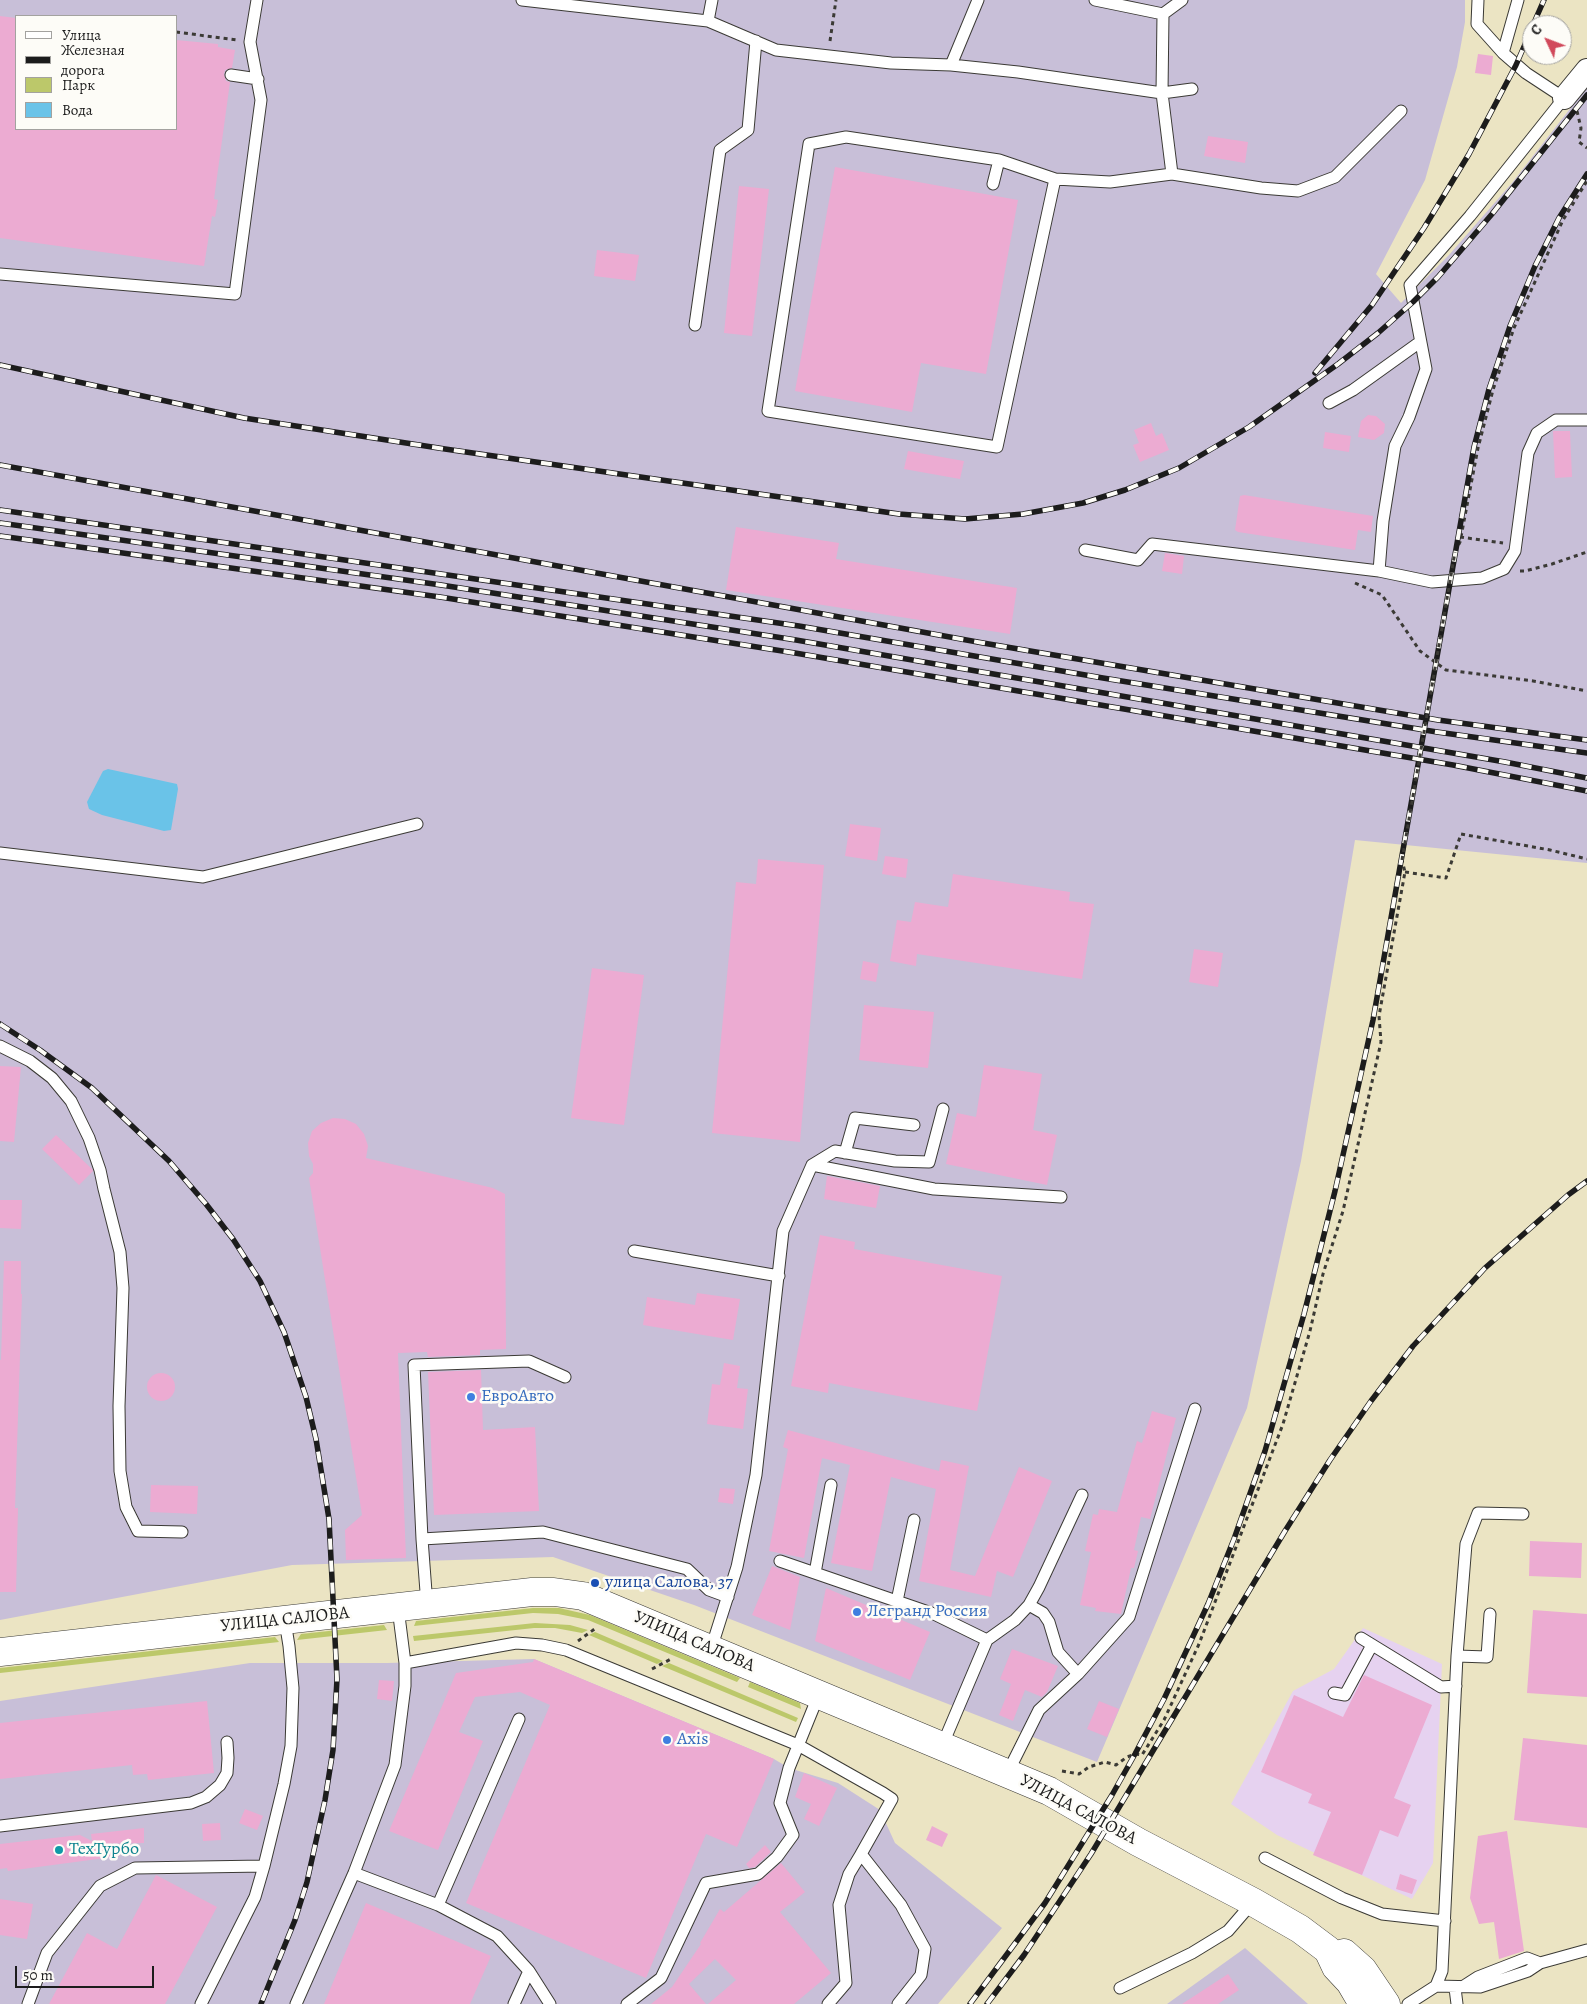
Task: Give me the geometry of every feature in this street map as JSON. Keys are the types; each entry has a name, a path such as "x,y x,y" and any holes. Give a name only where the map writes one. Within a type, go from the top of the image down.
{"street":[{"path":"1564,98 1587,70"},
{"name":"УЛИЦА САЛОВА","path":"0,1652 532,1592 568,1593 594,1600 1049,1791 1171,1860 1253,1902 1300,1929 1328,1950 1346,1953 1372,1981 1386,2004"},
{"name":"УЛИЦА САЛОВА","path":"1328,1950 1336,1967 1350,1982 1363,2004"}],"lane":[{"path":"0,274 236,294 261,100 250,42 257,0"},
{"path":"522,0 708,20 776,50 891,63 951,65 1018,72 1162,94 1192,89"},
{"path":"708,20 712,0"},
{"path":"951,65 978,0"},
{"path":"1095,0 1163,14 1182,0"},
{"path":"1379,571 1383,521 1395,446 1409,417 1426,369 1410,285 1470,216 1564,98 1526,73 1503,53 1478,24 1478,0"},
{"path":"1503,53 1518,0"},
{"path":"1163,14 1162,94 1172,174"},
{"path":"695,325 720,150 748,130 756,42"},
{"path":"231,75 258,79"},
{"path":"1055,179 997,446 768,411 809,144 846,137 999,160 1055,179 1110,182 1172,174 1261,188 1298,191 1335,177 1401,111"},
{"path":"993,184 999,160"},
{"path":"1329,403 1354,390 1420,342"},
{"path":"1085,550 1138,560 1152,544 1379,571 1432,582 1482,578 1504,569 1516,551 1528,453 1536,432 1556,420 1587,420"},
{"path":"0,852 202,877 417,824"},
{"path":"0,1046 30,1061 52,1078 71,1101 89,1138 100,1170 120,1252 123,1288 119,1406 120,1471 126,1507 138,1531 182,1532"},
{"path":"712,1649 737,1566 756,1475 783,1231 812,1165 835,1151 895,1161 930,1162 943,1109"},
{"path":"845,1153 854,1118 914,1125"},
{"path":"812,1165 934,1189 1061,1197"},
{"path":"634,1251 779,1276"},
{"path":"427,1605 414,1365 529,1361 565,1377"},
{"path":"1007,1774 1039,1710 1078,1674 1129,1617 1195,1409"},
{"path":"815,1573 831,1485"},
{"path":"942,1746 987,1640 1015,1620 1029,1604 1039,1587 1082,1495"},
{"path":"1436,1986 1442,1971 1457,1656 1466,1544 1478,1513 1523,1514"},
{"path":"897,1601 914,1520"},
{"path":"422,1539 542,1532 687,1569 709,1590 728,1598"},
{"path":"780,1561 934,1614 987,1640"},
{"path":"1029,1604 1042,1613 1049,1622 1058,1652 1078,1674"},
{"path":"296,2004 354,1873 395,1765 405,1686 405,1663 398,1608"},
{"path":"1457,1656 1488,1657 1490,1614"},
{"path":"201,2004 254,1897 264,1866 291,1746 293,1688 290,1646 285,1621"},
{"path":"1361,1638 1441,1687 1456,1686"},
{"path":"405,1663 516,1643 542,1645 566,1650 798,1745 892,1799 848,1874 839,1905 846,1984 828,2004"},
{"path":"1334,1692 1345,1695 1372,1645"},
{"path":"627,2004 661,1978 706,1883 758,1874 777,1856 793,1835 780,1803 789,1768 819,1694"},
{"path":"438,1905 518,1719"},
{"path":"0,1826 192,1803 206,1797 220,1785 227,1773 227,1742"},
{"path":"861,1854 901,1905 925,1949 921,1975 898,2004"},
{"path":"1265,1858 1342,1898 1382,1914 1445,1921"},
{"path":"28,2004 47,1953 100,1886 135,1868 264,1866"},
{"path":"354,1873 438,1905 496,1936 528,1971 550,2004"},
{"path":"1120,1988 1192,1954 1228,1931 1253,1902"},
{"path":"1408,2004 1436,1986 1460,1987 1478,1977 1527,1958 1540,1963 1587,1950"},
{"path":"514,2004 528,1971"},
{"path":"1457,2004 1460,1987"}],"path":[{"path":"828,56 836,0"},
{"path":"178,32 250,42"},
{"path":"1564,98 1578,114 1581,128 1579,142 1587,148"},
{"path":"1054,1768 1079,1774 1089,1767 1105,1762 1116,1765 1127,1757 1135,1754 1142,1755 1164,1720 1199,1644 1283,1424 1310,1331 1323,1274 1343,1211 1381,1042 1379,1016 1404,872 1402,860 1455,552 1460,537 1483,428 1493,390 1514,328 1563,220 1587,182"},
{"path":"1460,537 1504,543"},
{"path":"1504,569 1525,571 1587,552"},
{"path":"1336,566 1358,586 1382,595 1420,651 1446,670 1533,681 1587,691"},
{"path":"1404,872 1446,878 1461,834 1550,850 1587,859"}],"shaded area":[{"path":"0,0 1465,0 1465,22 1457,67 1425,180 1376,274 1401,303 1449,255 1512,183 1587,87 1587,863 1355,840 1301,1161 1247,1408 1097,1762 694,1605 553,1557 292,1565 0,1620"},
{"path":"1363,1628 1442,1664 1433,1863 1412,1899 1277,1835 1231,1804 1293,1691 1334,1669"},
{"path":"534,1659 774,1759 789,1768 838,1783 880,1810 895,1843 1002,1928 938,2004 0,2004 0,1701 250,1663 387,1663"},
{"path":"1245,1948 1308,2004 1167,2004"}],"green space":[{"path":"533,1608 559,1608 590,1615 740,1678 737,1682 588,1620 558,1614 533,1613 414,1626 416,1621"},
{"path":"535,1623 570,1625 588,1630 582,1633 555,1628 534,1628 414,1641 413,1636"},
{"path":"384,1625 387,1630 297,1640 301,1634"},
{"path":"595,1632 663,1661 657,1664 589,1635"},
{"path":"275,1637 279,1642 0,1673 0,1668"},
{"path":"669,1663 798,1718 796,1722 662,1666"},
{"path":"750,1682 800,1703 801,1709 748,1687"}],"water":[{"path":"108,769 177,784 178,789 171,830 164,831 102,815 89,809 87,802 103,771"}],"building":[{"path":"0,16 15,18 15,130 178,130 178,40 218,44 218,47 235,50 232,68 225,70 224,74 226,81 230,82 214,199 218,200 215,217 212,216 204,266 0,238"},
{"path":"1478,54 1493,56 1491,75 1475,73"},
{"path":"1208,136 1248,142 1245,163 1204,156"},
{"path":"835,167 1018,200 986,374 921,363 912,412 795,391"},
{"path":"739,186 769,189 752,336 724,333"},
{"path":"597,250 639,255 635,281 594,276"},
{"path":"1368,415 1376,416 1385,424 1384,433 1374,440 1358,437 1361,421"},
{"path":"1151,423 1156,436 1162,433 1169,450 1140,462 1133,445 1139,443 1134,430"},
{"path":"1553,431 1570,431 1572,477 1555,478"},
{"path":"1325,432 1351,436 1349,452 1323,448"},
{"path":"908,451 964,461 960,479 904,469"},
{"path":"1244,495 1373,516 1371,532 1358,530 1355,550 1238,532 1235,530 1240,496"},
{"path":"736,527 839,543 836,559 1017,588 1010,634 726,590"},
{"path":"1165,553 1184,556 1182,574 1162,571"},
{"path":"850,824 881,828 877,861 845,856"},
{"path":"885,856 908,859 906,878 882,874"},
{"path":"758,859 824,865 800,1142 712,1133 736,882 756,884"},
{"path":"953,874 1070,892 1069,901 1094,904 1082,979 917,954 916,966 890,961 897,920 911,922 915,902 948,907"},
{"path":"1194,949 1223,953 1218,987 1189,982"},
{"path":"863,961 879,964 876,982 860,979"},
{"path":"592,968 644,975 624,1125 571,1118"},
{"path":"864,1005 934,1012 928,1068 859,1060"},
{"path":"984,1065 1042,1074 1033,1130 1057,1135 1047,1185 946,1164 957,1113 976,1117"},
{"path":"0,1066 21,1067 14,1142 0,1141"},
{"path":"333,1118 345,1119 356,1124 364,1134 368,1146 366,1158 493,1188 505,1194 506,1349 480,1350 480,1355 428,1357 427,1352 398,1353 406,1558 346,1560 345,1530 362,1515 309,1178 313,1173 308,1143 312,1131 321,1123"},
{"path":"56,1135 93,1171 79,1185 42,1149"},
{"path":"827,1176 880,1186 876,1208 824,1199"},
{"path":"0,1200 22,1200 21,1229 0,1228"},
{"path":"820,1235 855,1242 854,1249 1002,1276 977,1411 829,1383 828,1393 791,1386"},
{"path":"4,1261 21,1261 22,1294 15,1508 18,1508 16,1592 0,1592 0,1360"},
{"path":"697,1293 740,1299 733,1340 643,1325 647,1297 695,1305"},
{"path":"724,1363 740,1366 737,1388 748,1389 743,1429 707,1424 712,1384 720,1385"},
{"path":"481,1370 483,1430 535,1427 539,1511 434,1515 428,1372"},
{"path":"161,1373 171,1377 175,1387 171,1397 161,1401 151,1397 147,1387 151,1377"},
{"path":"1152,1411 1176,1418 1150,1519 1141,1517 1134,1550 1138,1551 1134,1568 1131,1568 1121,1614 1095,1611 1096,1608 1080,1605 1091,1552 1085,1551 1093,1514 1098,1515 1099,1509 1117,1512 1137,1441 1142,1443"},
{"path":"788,1430 939,1471 941,1460 969,1466 950,1570 975,1576 1019,1467 1052,1481 1013,1577 997,1571 991,1597 919,1581 936,1489 891,1477 872,1571 831,1563 850,1465 822,1458 804,1558 769,1551 788,1449 783,1447"},
{"path":"151,1485 198,1486 197,1514 150,1512"},
{"path":"720,1488 735,1489 733,1504 718,1502"},
{"path":"1530,1541 1582,1543 1581,1578 1529,1576"},
{"path":"772,1566 800,1577 790,1630 752,1615"},
{"path":"826,1588 930,1632 910,1680 815,1641"},
{"path":"1533,1610 1587,1614 1587,1697 1527,1693"},
{"path":"1012,1649 1058,1666 1047,1692 1042,1697 1025,1690 1013,1721 999,1715 1011,1684 1000,1679"},
{"path":"534,1659 774,1759 737,1847 706,1834 646,1978 466,1903 550,1705 520,1692 475,1697 459,1732 483,1741 438,1850 389,1831 456,1673 533,1662"},
{"path":"1364,1675 1432,1705 1394,1798 1411,1805 1398,1837 1380,1830 1362,1875 1313,1855 1331,1812 1308,1803 1312,1794 1261,1772 1294,1695 1343,1717"},
{"path":"379,1680 394,1681 392,1701 377,1699"},
{"path":"207,1701 214,1773 148,1780 147,1774 133,1775 132,1765 0,1779 0,1723"},
{"path":"1099,1701 1119,1709 1107,1737 1087,1729"},
{"path":"1523,1738 1587,1745 1587,1828 1514,1820"},
{"path":"804,1773 837,1788 819,1826 804,1819 811,1804 795,1797"},
{"path":"245,1809 263,1816 257,1830 239,1823"},
{"path":"220,1823 221,1840 203,1841 202,1824"},
{"path":"932,1826 948,1834 942,1847 926,1840"},
{"name":"ТехТурбо","path":"144,1828 144,1843 98,1844 120,1856 8,1871 7,1868 0,1869 0,1844 80,1835 92,1841 91,1834"},
{"path":"1507,1831 1524,1951 1499,1959 1494,1922 1479,1924 1470,1898 1478,1836"},
{"path":"765,1845 771,1852 755,1867 749,1868 746,1864"},
{"path":"781,1863 805,1892 780,1912 831,1973 794,2004 708,2004 736,1980 715,1959 689,1984 706,2004 651,2004 672,1987 701,1944 720,1909 724,1912"},
{"path":"1400,1874 1417,1880 1412,1894 1396,1889"},
{"path":"156,1875 217,1907 165,2004 49,2004 87,1933 117,1949"},
{"path":"0,1899 33,1904 27,1939 0,1935"},
{"path":"366,1903 491,1956 470,2004 324,2004"},
{"path":"1228,1974 1239,1990 1218,2004 1182,2004"}],"railway":[{"path":"1537,15 1544,0"},
{"path":"1315,373 1372,305 1424,228 1469,154 1522,51"},
{"path":"0,365 244,418 445,449 899,514 965,519 1023,514 1083,503 1125,490 1179,468 1249,427 1338,364 1378,333 1438,277 1492,214 1587,95"},
{"path":"970,2004 1045,1903 1112,1795 1135,1754 1164,1699 1208,1604 1234,1539 1265,1451 1304,1314 1335,1191 1373,1020 1474,447 1489,389 1510,326 1535,266 1559,218 1587,174"},
{"path":"0,465 983,643 1438,720 1587,740"},
{"path":"0,510 799,626 1437,732 1587,753"},
{"path":"0,523 441,585 796,640 1505,762 1587,778"},
{"path":"0,536 440,597 795,653 1453,765 1587,791"},
{"path":"0,1024 92,1088 169,1161 206,1204 233,1239 260,1281 284,1332 306,1397 316,1439 329,1519 337,1679 333,1750 325,1800 307,1882 295,1920 261,2004"},
{"path":"987,2004 1024,1955 1091,1854 1285,1531 1330,1460 1371,1401 1413,1346 1485,1268 1568,1195 1587,1181"}],"place":[{"name":"ЕвроАвто","path":"471,1397"},
{"name":"улица Салова, 37","path":"595,1583"},
{"name":"Легранд Россия","path":"857,1612"},
{"name":"Axis","path":"667,1740"},
{"name":"ТехТурбо","path":"59,1850"}]}
